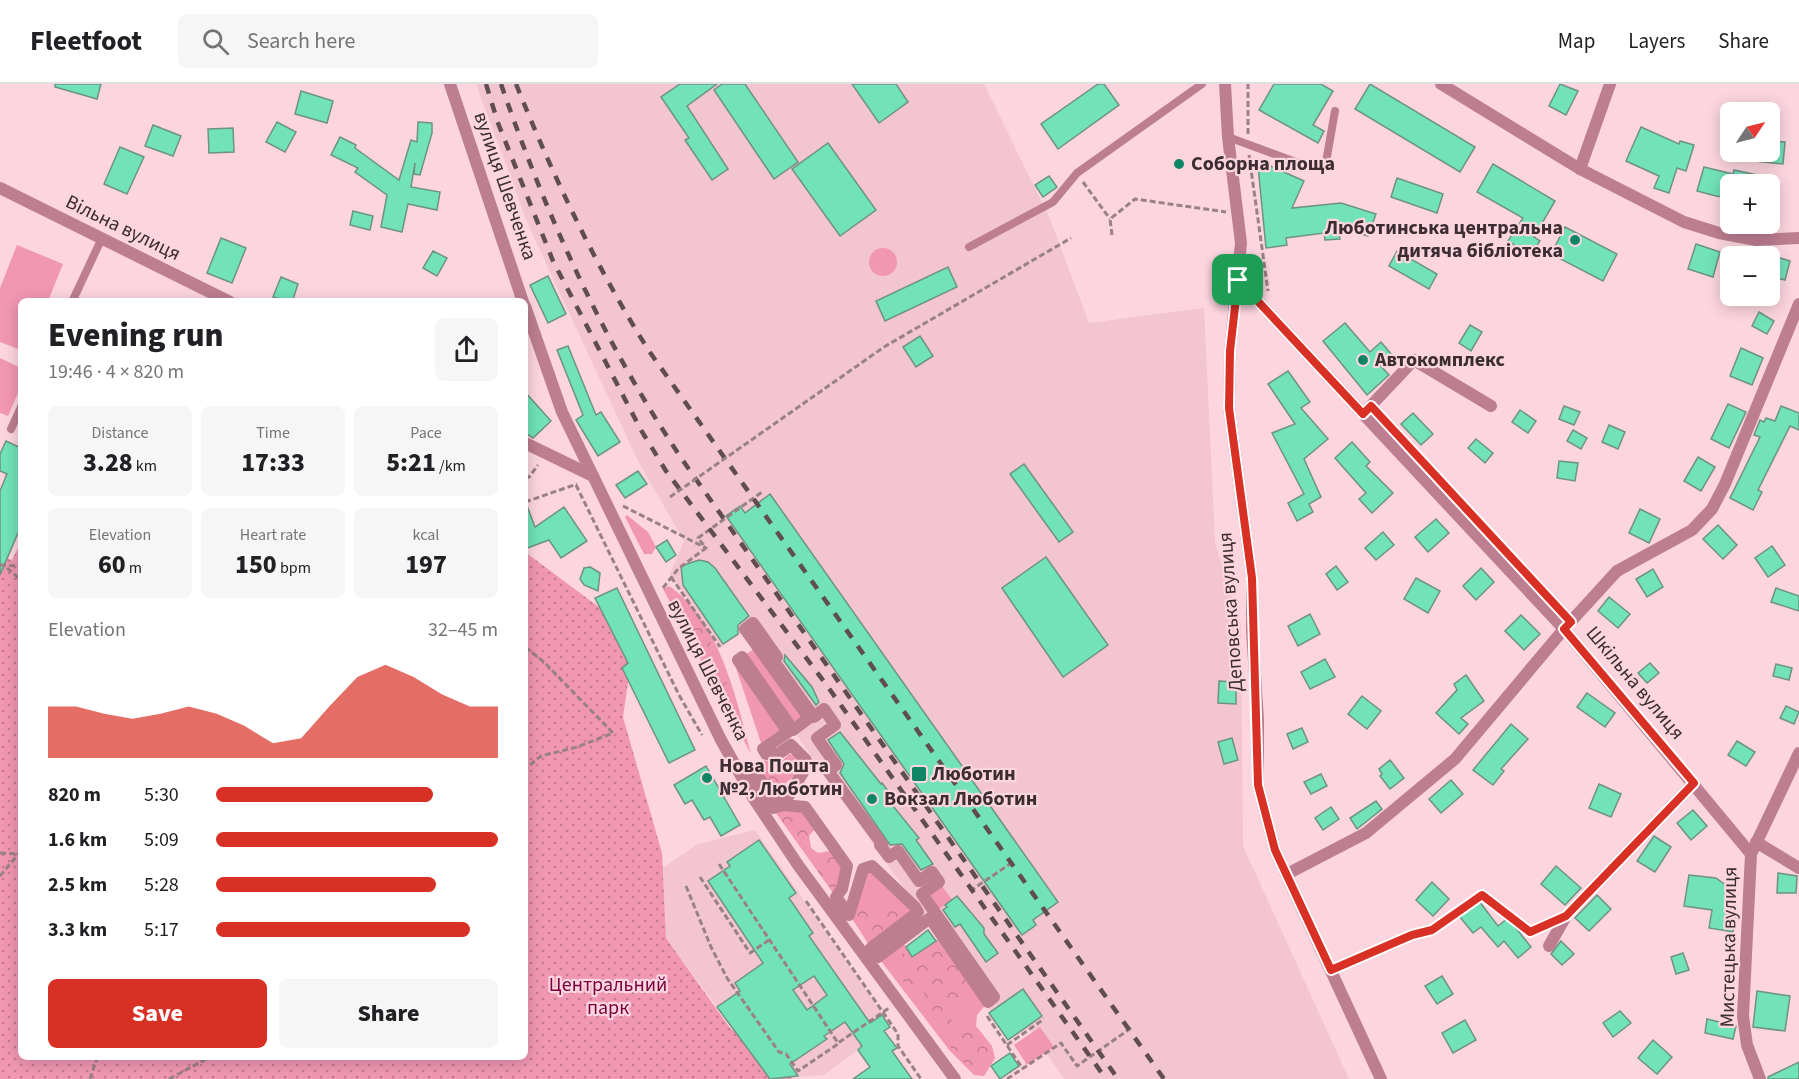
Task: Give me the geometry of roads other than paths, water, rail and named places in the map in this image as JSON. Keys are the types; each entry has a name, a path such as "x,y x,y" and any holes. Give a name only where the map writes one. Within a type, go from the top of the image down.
{"street":[{"name":"вулиця Шевченка","path":"450,84 523,298"},
{"name":"Деповська вулиця","path":"1225,84 1228,137 1241,243 1230,351 1229,408 1252,578 1258,785 1275,850 1381,1079"},
{"path":"1442,84 1580,169 1684,222 1719,233 1756,240 1799,238"},
{"path":"1580,169 1610,84"},
{"name":"Вільна вулиця","path":"0,188 222,298"},
{"name":"Шкільна вулиця","path":"1238,280 1564,629 1694,783 1754,848 1799,868"},
{"path":"1287,874 1366,833 1440,773 1486,724 1564,629 1617,571 1692,530 1712,508 1725,484 1799,304"},
{"name":"вулиця Шевченка","path":"528,315 562,412 721,740 754,799 955,1079"},
{"path":"1363,414 1414,360 1491,406"},
{"path":"528,444 593,476"},
{"path":"753,623 777,657 773,660 814,717 824,709 835,725 817,738 836,765 828,771 877,836 882,844 880,845 889,857 898,851 919,881 932,872 939,882 922,894 994,997 991,1000 988,1002 930,918 878,957 872,948 918,912 915,907 872,866 868,866 863,869 849,915 836,897 842,889 847,866 805,807 783,805 773,808 748,771 752,769 771,793 786,800 805,769 806,760 791,745 774,755 766,754 763,749 788,732 738,660 742,657 794,729 809,718 745,629 753,623"},
{"name":"Мистецька вулиця","path":"1760,1079 1747,1045 1743,1016 1754,848 1798,757"},
{"path":"1549,946 1566,916 1694,783"}],"lane":[{"path":"969,247 1053,202 1077,173 1202,84"},
{"path":"1228,137 1312,168 1319,167 1326,162 1335,111"},
{"path":"74,298 101,240"},
{"path":"10,429 18,413"}],"railway":[{"path":"486,84 498,123 553,261 641,430 666,471 828,687 1106,1079"},
{"path":"501,84 538,184 581,281 604,328 657,421 1118,1079"},
{"path":"516,84 576,220 611,287 649,351 1164,1079"}],"place":[{"name":"Соборна площа","path":"1179,164"},
{"name":"Люботинська центральна дитяча бібліотека","path":"1575,240"},
{"name":"Автокомплекс","path":"1363,360"},
{"name":"Люботин","path":"919,774"},
{"name":"Нова Пошта №2, Люботин","path":"707,778"},
{"name":"Вокзал Люботин","path":"872,799"}],"park label":[{"name":"Центральний парк","path":"608,996"}]}
